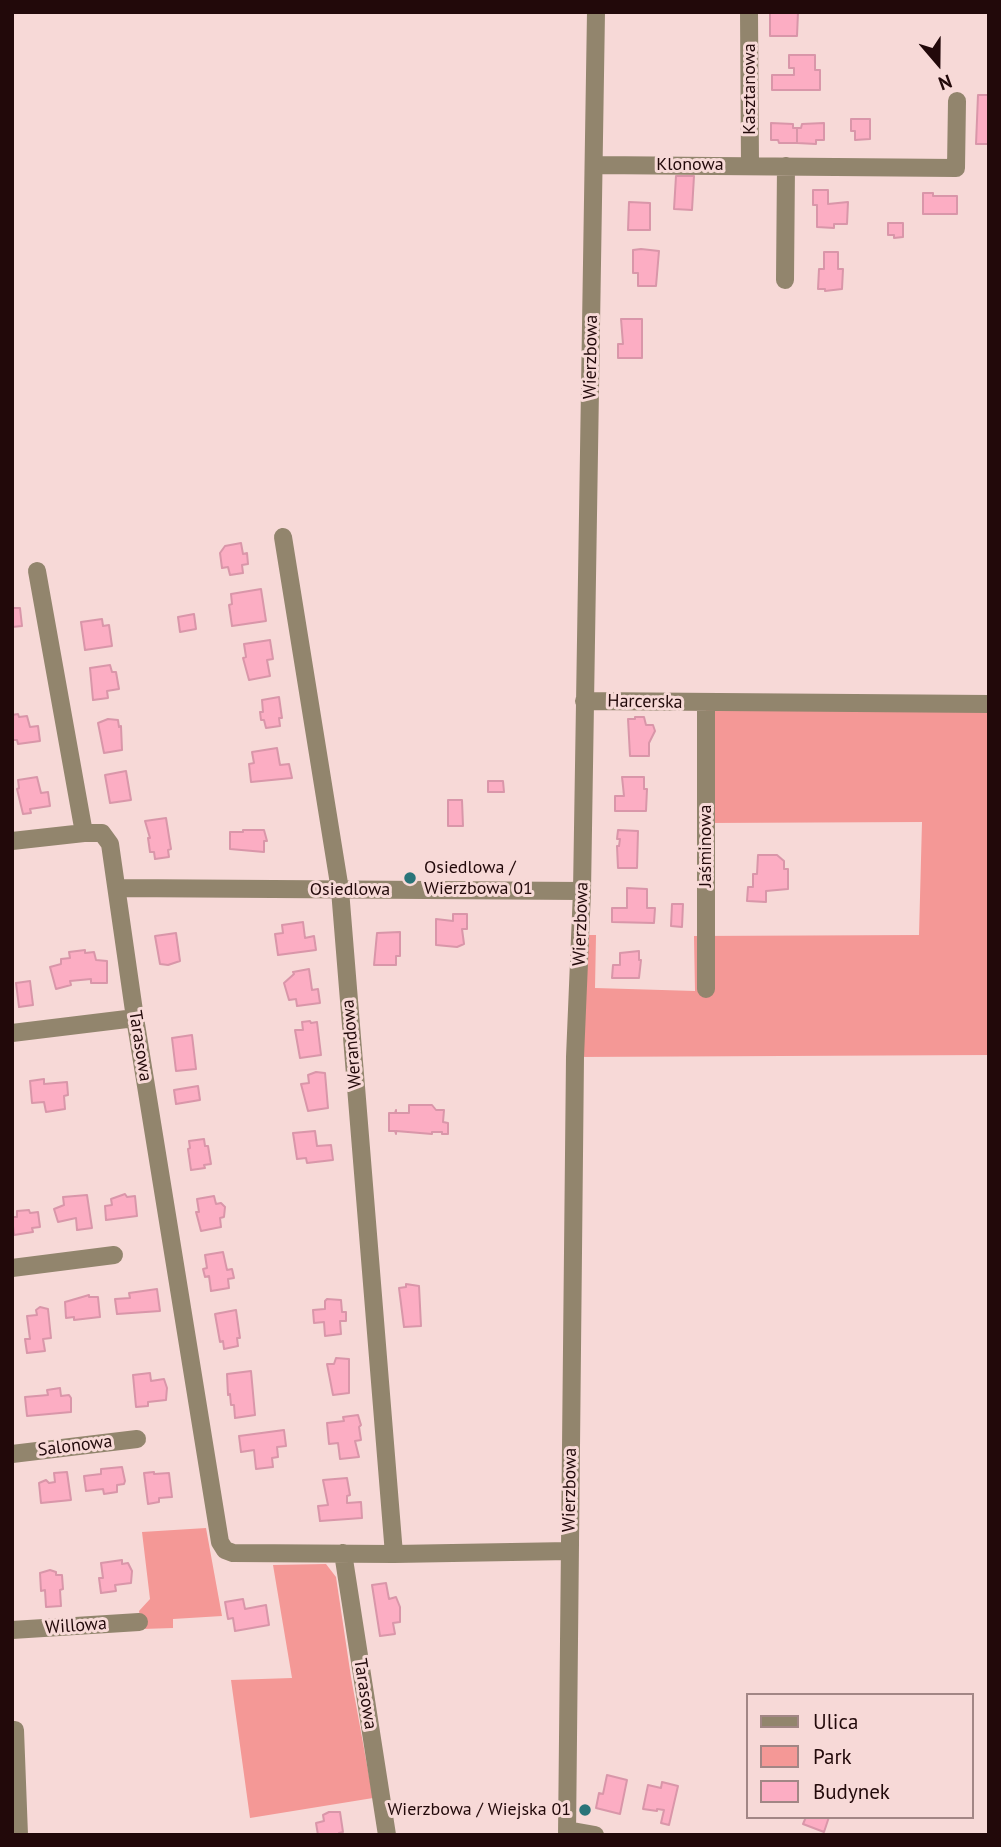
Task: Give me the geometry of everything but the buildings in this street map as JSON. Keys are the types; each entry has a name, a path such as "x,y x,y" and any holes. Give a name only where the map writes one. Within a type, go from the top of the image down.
{"street":[{"name":"Wierzbowa","path":"567,1832 575,1057 582,891 596,12"},
{"name":"Kasztanowa","path":"749,12 750,165"},
{"name":"Klonowa","path":"594,165 957,168 957,101"},
{"path":"785,280 786,166"},
{"name":"Werandowa","path":"283,537 340,890 394,1554"},
{"path":"12,841 83,833 37,571"},
{"name":"Harcerska","path":"584,701 989,704"},
{"name":"Jaśminowa","path":"706,703 706,989"},
{"name":"Tarasowa","path":"83,833 102,833 110,844 135,1018 220,1542 225,1550 233,1553 343,1553 387,1835"},
{"name":"Osiedlowa","path":"118,888 582,891"},
{"path":"12,1033 135,1018"},
{"path":"12,1268 114,1255"},
{"name":"Salonowa","path":"12,1454 137,1439"},
{"path":"343,1553 570,1551"},
{"name":"Willowa","path":"13,1625 139,1622"},
{"path":"14,1730 19,1835"},
{"path":"567,1832 596,1835"}],"green space":[{"path":"989,695 989,1055 575,1057 580,935 596,935 595,988 695,991 694,936 919,935 922,822 706,823 706,703"},
{"path":"206,1528 222,1616 173,1619 173,1628 142,1629 139,1611 150,1599 142,1532"},
{"path":"326,1564 336,1577 373,1798 250,1818 231,1680 292,1678 273,1565"}],"place":[{"name":"Osiedlowa / Wierzbowa 01","path":"410,878"},
{"name":"Wierzbowa / Wiejska 01","path":"585,1810"}]}
